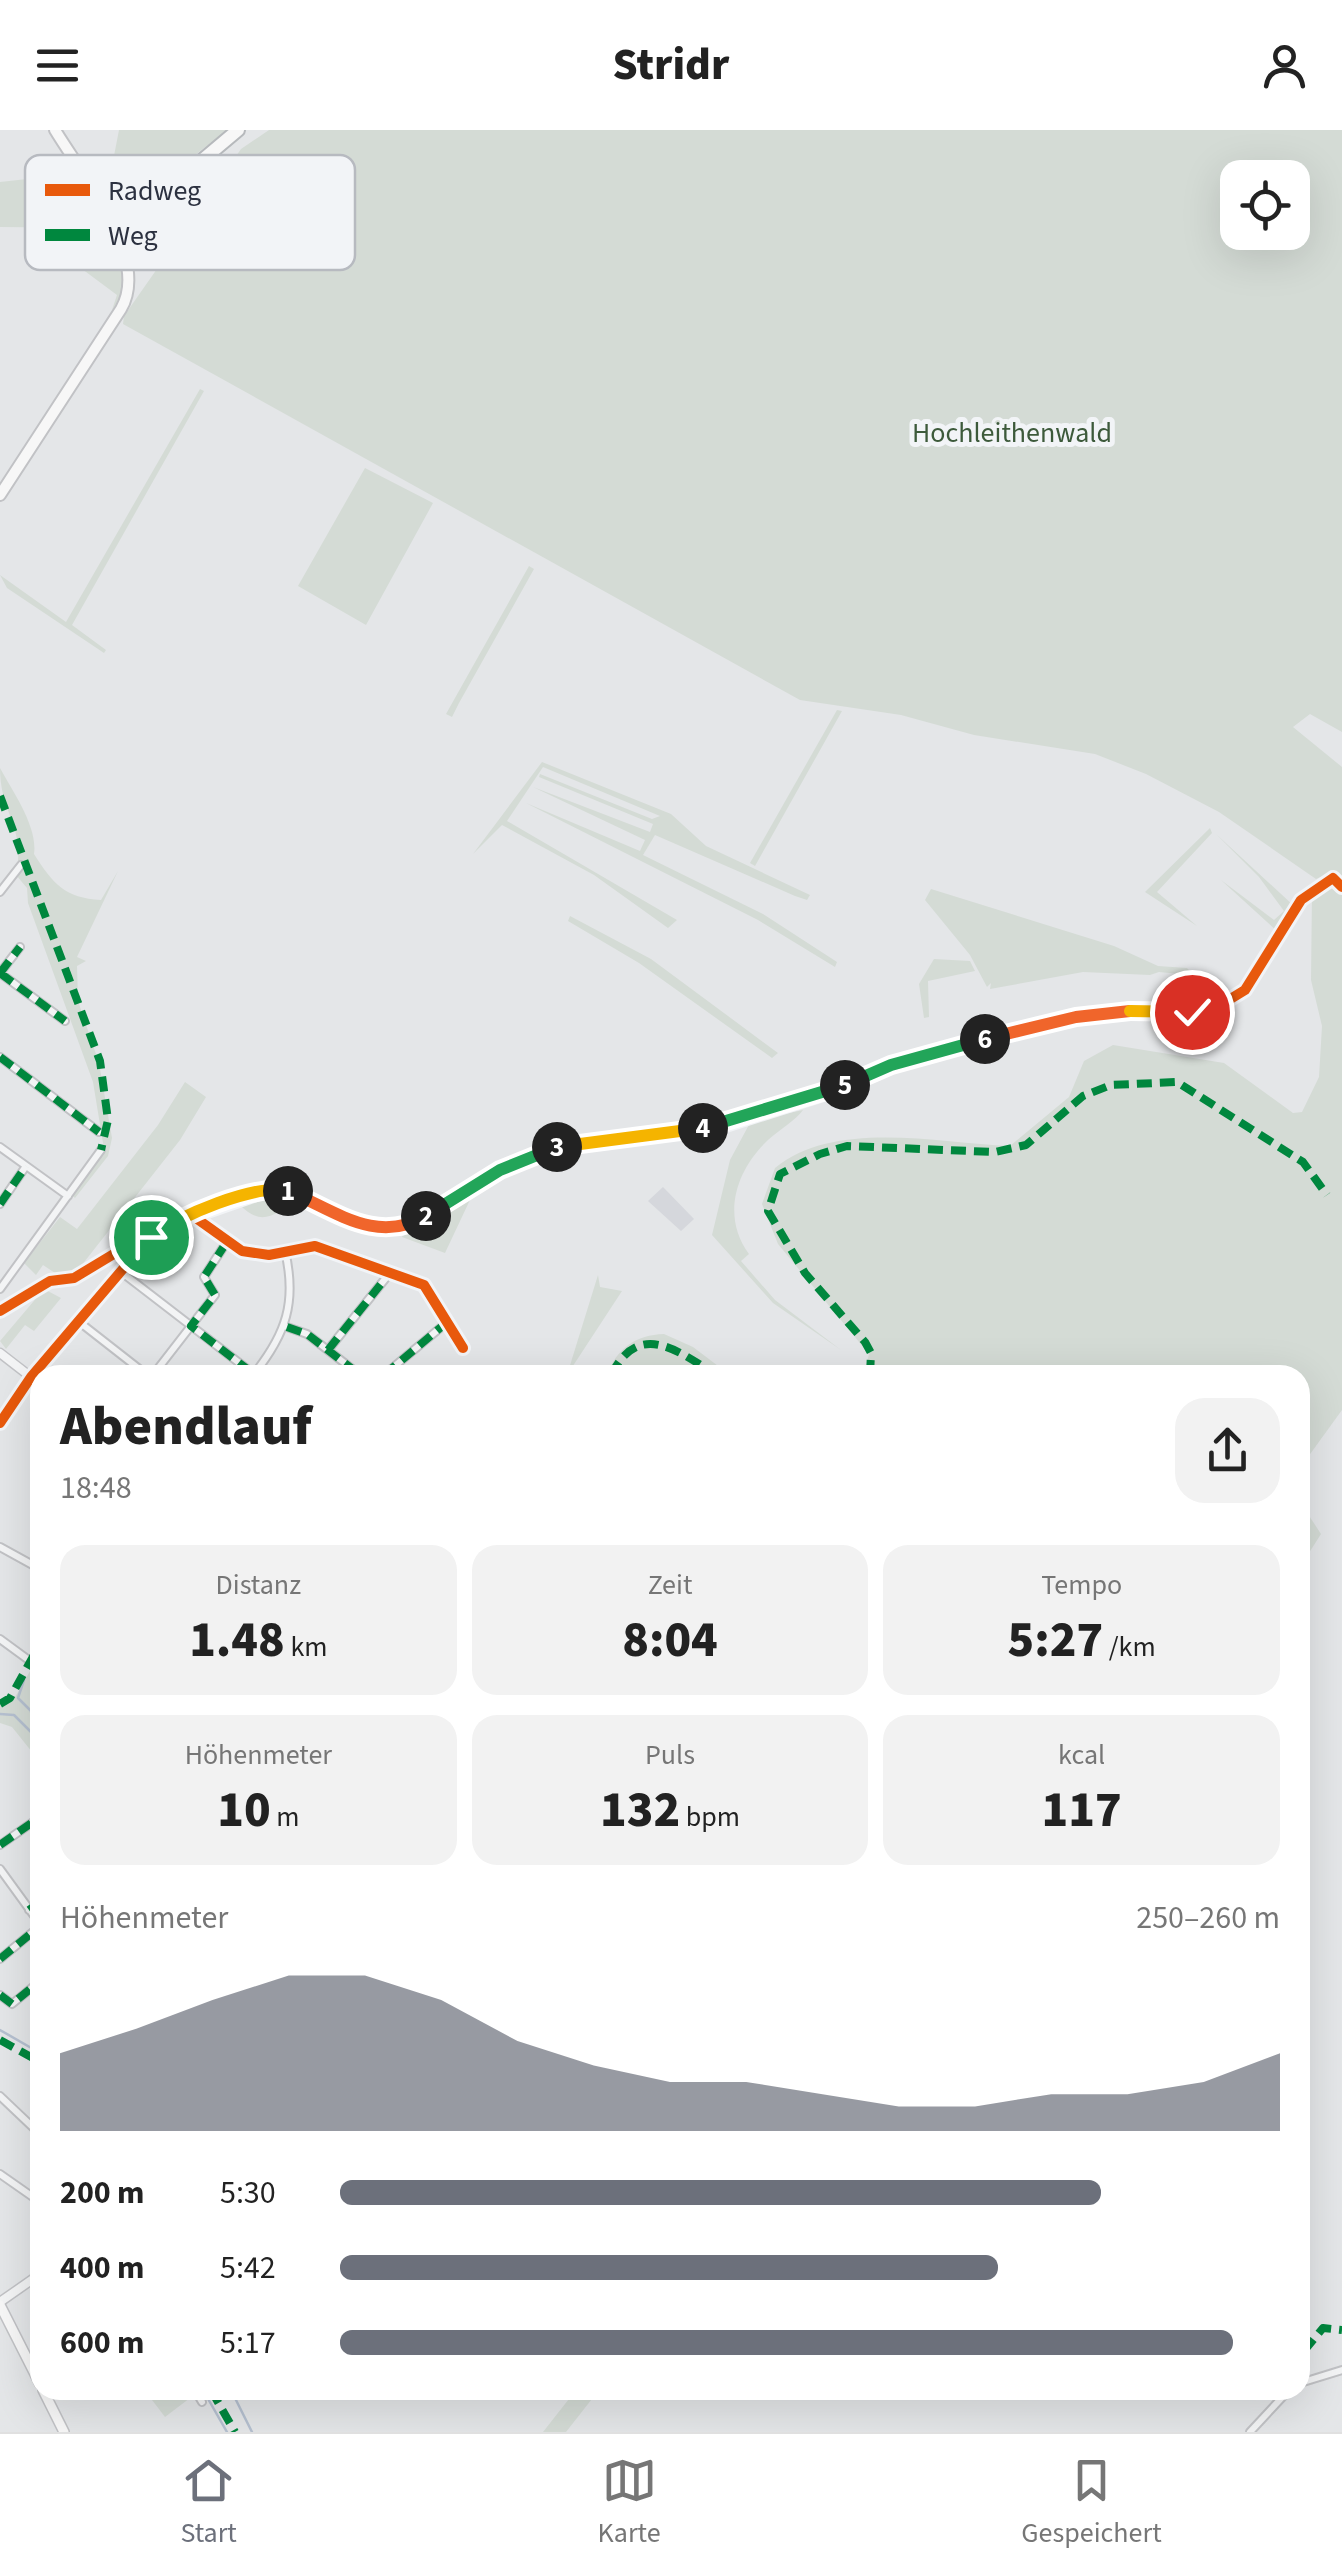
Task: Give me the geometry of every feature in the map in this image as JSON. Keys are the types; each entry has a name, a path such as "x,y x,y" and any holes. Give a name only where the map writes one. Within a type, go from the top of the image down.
{"highway":[{"path":"207,155 238,130"}],"main road":[{"path":"55,130 71,155"},
{"path":"0,495 128,296 130,270"},
{"path":"0,2306 30,2364"},
{"path":"48,2400 64,2432"}],"street":[{"path":"0,892 21,865"},
{"path":"0,876 8,880"},
{"path":"40,1365 156,1233 193,1216 272,1188 375,1228 401,1228 500,1170 560,1146 722,1126 826,1093 902,1061 1056,1021 1118,1012 1214,1009 1245,990 1296,908 1310,891 1332,878"},
{"path":"20,947 0,973 66,1021"},
{"path":"0,1058 100,1132"},
{"path":"0,1147 68,1196"},
{"path":"0,1289 101,1150"},
{"path":"0,1204 26,1166"},
{"path":"193,1216 226,1243 252,1254 316,1246 426,1286 463,1348"},
{"path":"158,1365 216,1295 204,1277 226,1243"},
{"path":"261,1365 287,1327 291,1294 285,1252"},
{"path":"120,1271 241,1365"},
{"path":"328,1350 388,1274"},
{"path":"0,1311 50,1280 76,1276"},
{"path":"78,1321 137,1365"},
{"path":"396,1365 446,1323"},
{"path":"287,1327 347,1365"},
{"path":"0,1353 30,1375"},
{"path":"1,1421 30,1378"},
{"path":"0,1547 30,1564"},
{"path":"0,1639 30,1661"},
{"path":"0,1845 30,1824"},
{"path":"0,1868 29,1910"},
{"path":"0,1959 30,1934"},
{"path":"0,1995 12,2004 30,1989"},
{"path":"0,2096 30,2124"},
{"path":"0,2174 30,2195"},
{"path":"0,2306 30,2282"},
{"path":"1310,2380 1342,2370"},
{"path":"1250,2432 1280,2400"}],"shaded area":[{"path":"663,1187 694,1219 681,1231 648,1201"}],"green space":[{"path":"119,130 227,130 195,155 114,155"},
{"name":"Hochleithenwald","path":"269,130 1342,130 1342,732 1310,714 1293,727 1342,767 1342,1410 1310,1454 1310,1365 866,1365 869,1354 778,1244 762,1204 775,1168 799,1153 827,1143 888,1138 1010,1146 1069,1097 1084,1061 1113,1045 1224,1063 1293,1113 1302,1112 1319,1077 1322,1026 1311,980 1312,893 1334,882 1330,873 1316,879 1219,812 1146,774 1095,754 974,735 901,715 800,700 123,324 124,316 156,270 355,270 355,155 237,155"},
{"path":"25,179 25,227 0,227 0,182"},
{"path":"83,270 124,270 122,291 112,310 117,295"},
{"path":"200,389 204,391 72,625 106,650 104,653 7,588 0,575 66,622"},
{"path":"365,468 433,503 366,625 298,586"},
{"path":"529,566 534,569 452,717 446,714"},
{"path":"837,710 842,711 755,866 750,863"},
{"path":"542,762 671,814 706,846 810,895 807,900 795,896 655,835 643,855 763,914 837,962 835,967 758,920 526,803 640,851 645,840 533,787 650,832 653,824 539,777 540,774 652,819 660,816 543,767 507,821 677,920 668,928 594,875 502,825 473,854"},
{"path":"0,768 28,821 34,854 61,888 101,900 118,871 77,957 86,961 77,966 78,1001 99,1063 112,1138 108,1156 75,1198 72,1195 104,1149 93,1082 28,903 27,888 16,875 18,844 4,798"},
{"path":"1210,828 1212,833 1157,892 1197,926 1145,892"},
{"path":"1216,834 1294,906 1279,933 1221,880 1274,920 1284,911 1259,877"},
{"path":"931,889 1114,946 1158,966 1187,968 1221,1004 1194,1009 1180,974 1159,972 1083,972 990,989 991,983 987,987 970,955 925,900"},
{"path":"570,916 651,959 778,1053 772,1058 639,963 568,921"},
{"path":"934,959 970,961 975,971 928,981 929,1017 924,1018 919,984"},
{"path":"185,1082 206,1097 180,1140 74,1275 61,1277 43,1265 36,1275 24,1263 60,1217 77,1229 158,1125"},
{"path":"803,1110 757,1152 741,1179 734,1209 740,1239 749,1254 741,1261 775,1300 841,1350 773,1303 712,1235 730,1160 751,1121"},
{"path":"477,1185 445,1253 402,1237 405,1228"},
{"path":"274,1191 374,1230 373,1233 312,1208 293,1208 263,1217 237,1202"},
{"path":"598,1275 600,1287 622,1291 570,1365"},
{"path":"44,1289 61,1298 34,1331 25,1325 6,1349 0,1341"},
{"path":"664,1334 693,1347 717,1365 612,1365 629,1345"},
{"path":"1310,1517 1321,1534 1310,1551"},
{"path":"30,1671 30,1750 12,1727 0,1723 0,1700 14,1699"},
{"path":"152,2400 187,2400 165,2417"},
{"path":"568,2400 591,2400 566,2432 543,2432"}],"waterway":[{"path":"24,1680 18,1698 30,1710"},
{"path":"0,1714 14,1715 30,1731"},
{"path":"0,2030 30,2047"},
{"path":"209,2400 227,2432"},
{"path":"236,2400 252,2432"}],"marked path":[{"path":"0,796 100,1061 108,1120 101,1150"},
{"path":"0,973 20,947"},
{"path":"0,973 65,1021"},
{"path":"0,1057 99,1132"},
{"path":"870,1365 871,1353 865,1342 805,1273 768,1211 780,1174 820,1154 847,1146 995,1152 1026,1145 1083,1096 1111,1085 1177,1082 1303,1162 1327,1195"},
{"path":"0,1204 26,1166"},
{"path":"226,1243 204,1277 215,1295 191,1326 242,1365"},
{"path":"328,1350 389,1274"},
{"path":"396,1365 446,1323"},
{"path":"287,1327 307,1334 347,1365"},
{"path":"617,1365 634,1348 646,1344 673,1350 700,1365"},
{"path":"0,1704 10,1698 30,1662"},
{"path":"0,1845 30,1824"},
{"path":"0,1959 30,1934"},
{"path":"0,1995 12,2004 30,1989"},
{"path":"0,2040 30,2056"},
{"path":"1310,2344 1323,2328 1342,2330"},
{"path":"217,2400 235,2432"}],"cycle path":[{"path":"41,1365 145,1243 193,1216 273,1188 375,1228 401,1228 500,1170 560,1145 722,1126 826,1093 902,1061 1056,1021 1118,1011 1214,1009 1245,990 1301,900 1333,878 1342,887"},
{"path":"193,1216 242,1251 269,1255 315,1246 424,1285 463,1348"},
{"path":"0,1311 50,1281 74,1278 127,1246 136,1248"},
{"path":"0,1423 30,1378"}],"route":[{"path":"151,1237 216,1206 272,1188 286,1190 375,1228 401,1228 500,1170 560,1146 722,1126 826,1093 902,1061 1056,1021 1138,1010 1192,1012"}]}
